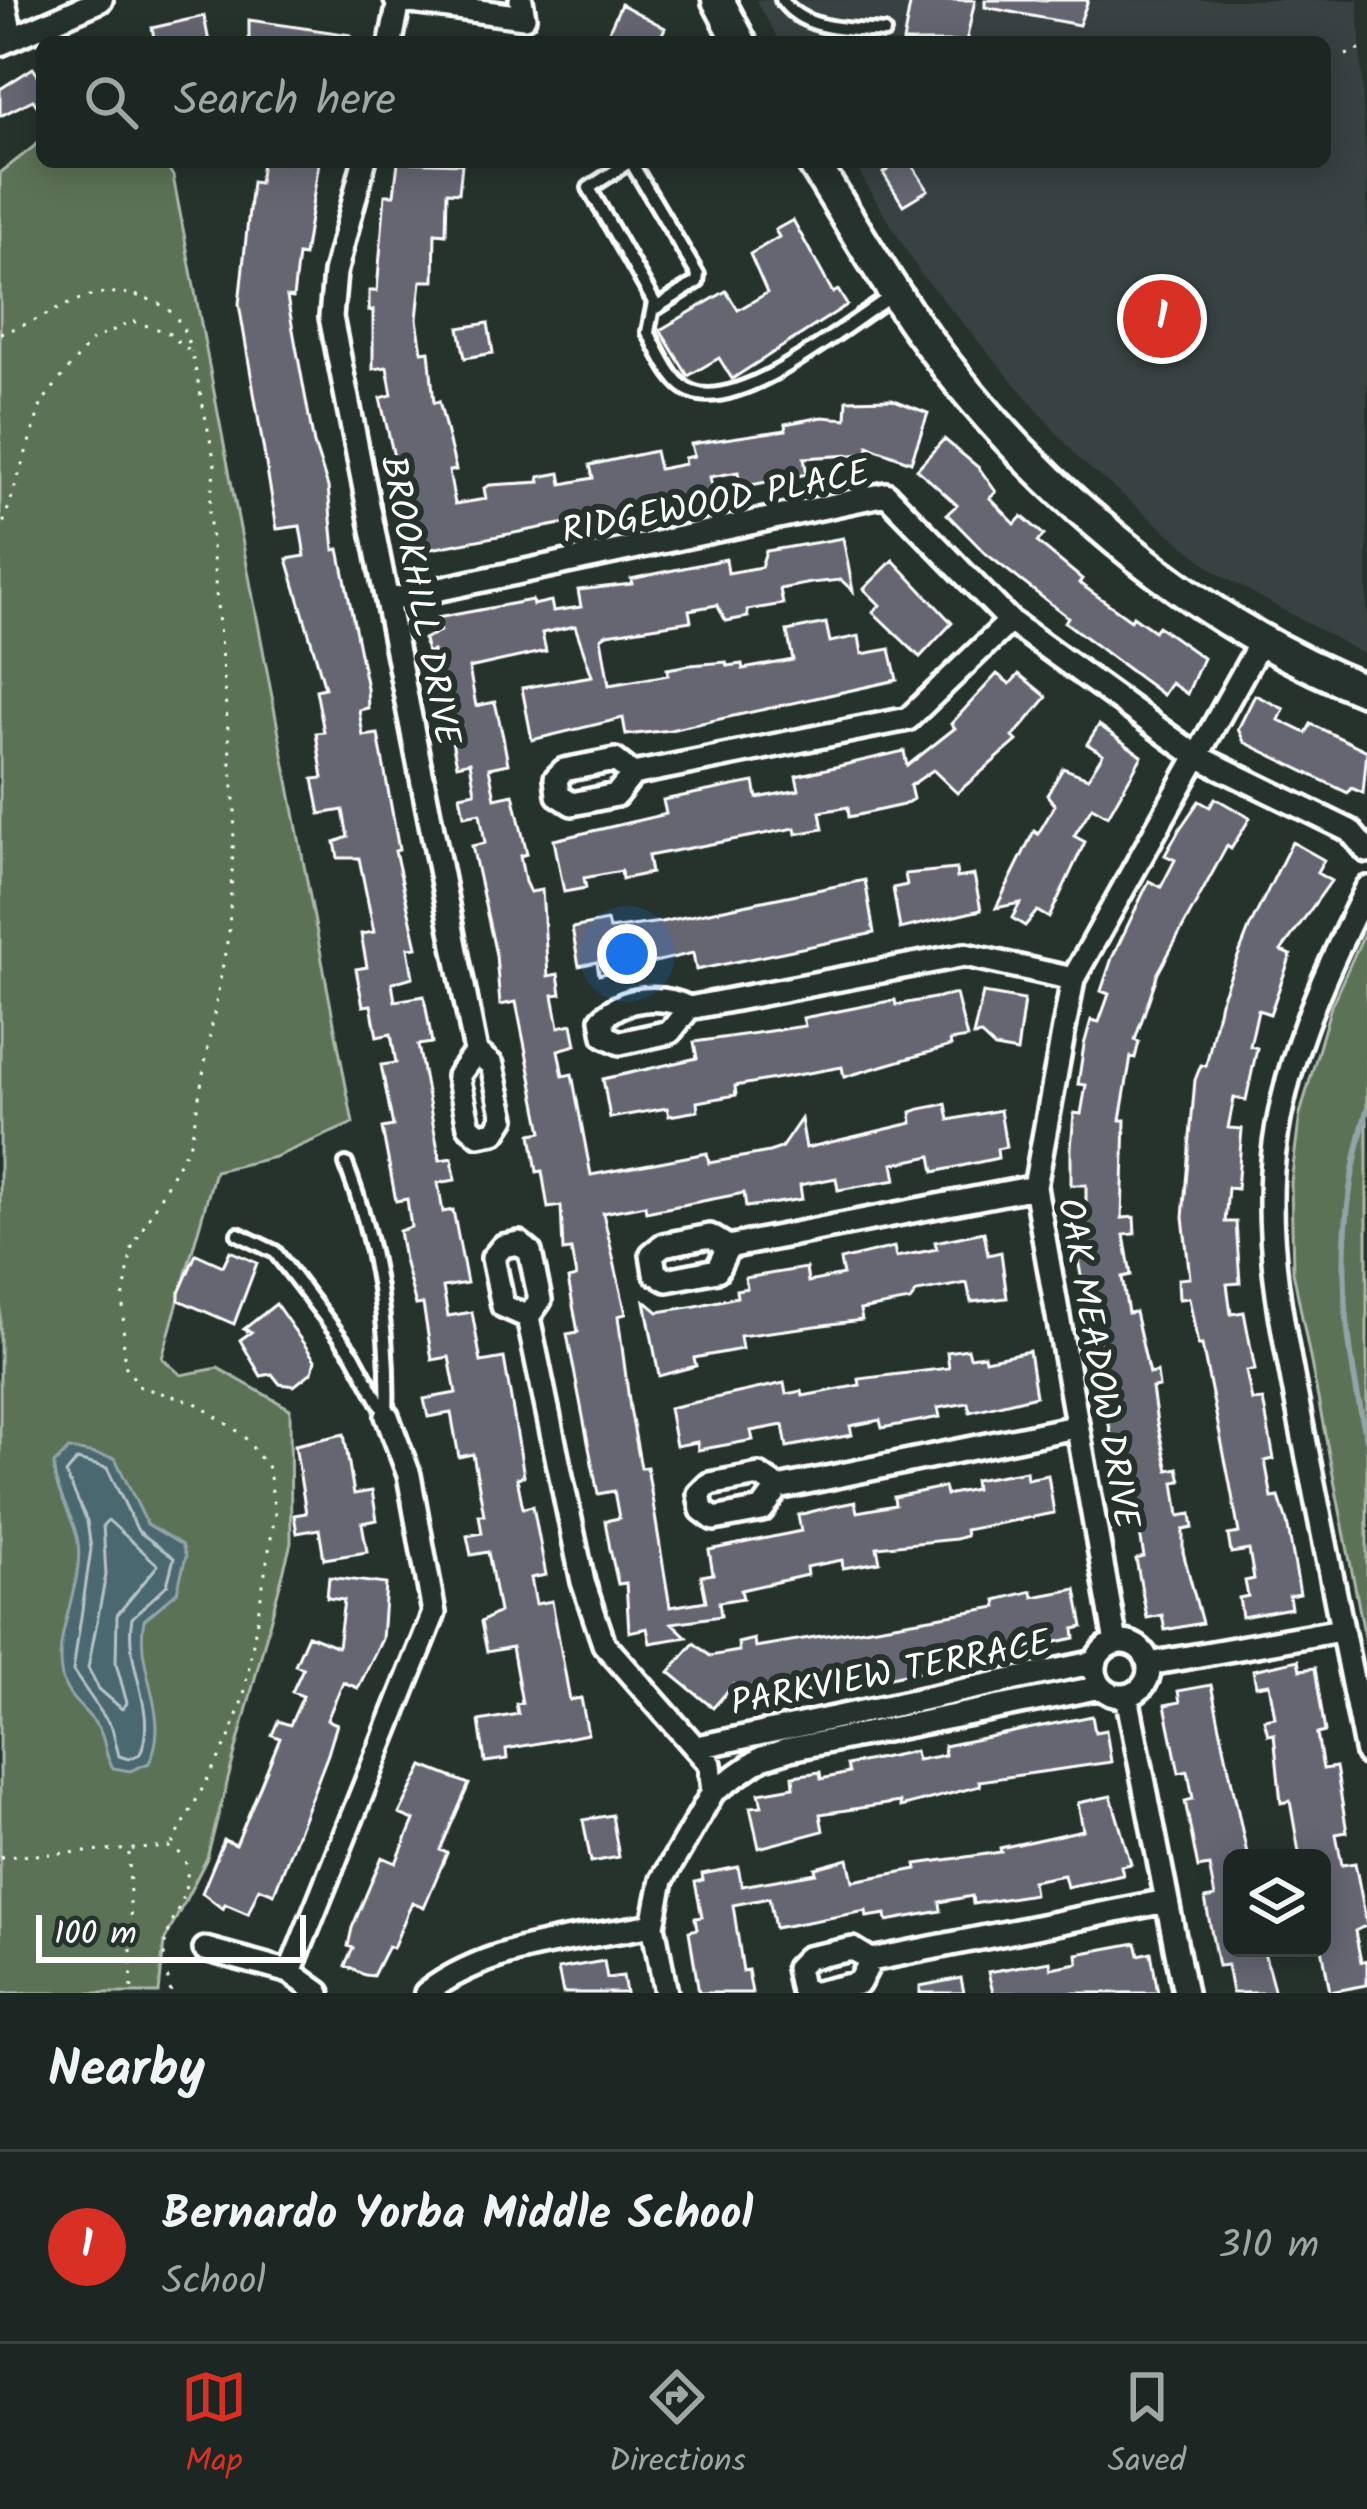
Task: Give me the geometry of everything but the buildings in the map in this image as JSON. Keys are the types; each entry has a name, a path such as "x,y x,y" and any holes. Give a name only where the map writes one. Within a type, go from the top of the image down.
{"main road":[{"path":"718,0 737,36"},
{"path":"817,168 896,293 968,390 1023,451 1124,546 1261,641 1367,691"}],"street":[{"path":"4,0 6,40 100,0"},
{"path":"392,36 398,1 523,8"},
{"name":"BROOKHILL DRIVE","path":"362,168 335,273 331,317 476,1052"},
{"name":"RIDGEWOOD PLACE","path":"389,600 886,494 1010,621 1195,755 1350,831 1367,850"},
{"path":"633,775 908,719 1010,621"},
{"name":"OAK MEADOW DRIVE","path":"1116,1643 1035,1187 1072,979 1261,641"},
{"path":"1367,888 1312,999 1273,1168 1283,1326 1367,1754"},
{"path":"689,1008 965,955 1072,979"},
{"path":"728,1247 1035,1187"},
{"path":"528,1317 583,1582 604,1644 710,1765 712,1792 662,1880 653,1924 666,1993"},
{"path":"290,1972 434,1613 410,1475 387,1416"},
{"path":"778,1488 1076,1427"},
{"path":"1149,1664 1341,1630"},
{"path":"1116,1643 1137,1647 1149,1664 1145,1684 1127,1696 1101,1687 1096,1662 1116,1643"},
{"name":"PARKVIEW TERRACE","path":"712,1792 762,1758 840,1727 968,1689 1096,1662"},
{"name":"PARKVIEW TERRACE","path":"698,1748 973,1712 1101,1687"},
{"path":"968,1689 973,1712"},
{"path":"1127,1696 1185,1993"},
{"path":"871,1960 859,1983 814,1993 801,1987 797,1968 807,1958 853,1948 871,1960 1166,1901"},
{"path":"426,1993 459,1967 502,1953 653,1924"},
{"path":"206,1948 290,1972 319,1993"}],"lane":[{"path":"782,0 796,16 810,22 884,32"},
{"path":"621,168 589,188 656,308"},
{"path":"634,168 698,275 697,282 656,308 646,323 678,382 690,392 719,394 750,387 896,293"},
{"path":"346,1164 370,1246 389,1368 387,1416"},
{"path":"238,1234 274,1252 353,1354 387,1416"}],"path":[{"path":"1346,55 1367,47"},
{"path":"0,333 74,300 124,290 166,306 185,328 216,476 209,512 235,811 229,931 191,1141 132,1248 123,1300 124,1364 140,1387 194,1402 242,1434 268,1469 275,1515 244,1695 228,1742 171,1847"},
{"path":"0,534 42,403 91,340 132,321 167,332 192,353"},
{"path":"0,1856 171,1847 186,1860 187,1876 165,1945 171,1993"},
{"path":"129,1851 131,1993"}],"shaded area":[{"path":"756,0 1358,0 1367,190 1367,656 1217,573 1080,460 920,273 857,168 1331,168 1331,36 777,36"}],"green space":[{"path":"36,145 36,168 168,168 173,176 353,1123 275,1157 215,1171 162,1358 181,1375 218,1368 290,1409 291,1543 207,1858 164,1942 159,1993 0,1993 0,173"},
{"path":"1367,927 1367,1648 1293,1271 1291,1182 1300,1114 1331,1006"}],"water":[{"path":"69,1449 115,1458 147,1524 182,1545 186,1556 177,1592 144,1620 144,1656 157,1728 149,1763 130,1771 113,1768 97,1726 63,1681 61,1647 79,1560 54,1464"}],"waterway":[{"path":"1367,1110 1349,1194 1344,1275 1351,1355 1367,1440"}],"place":[{"name":"Bernardo Yorba Middle School","path":"1162,319"}]}
